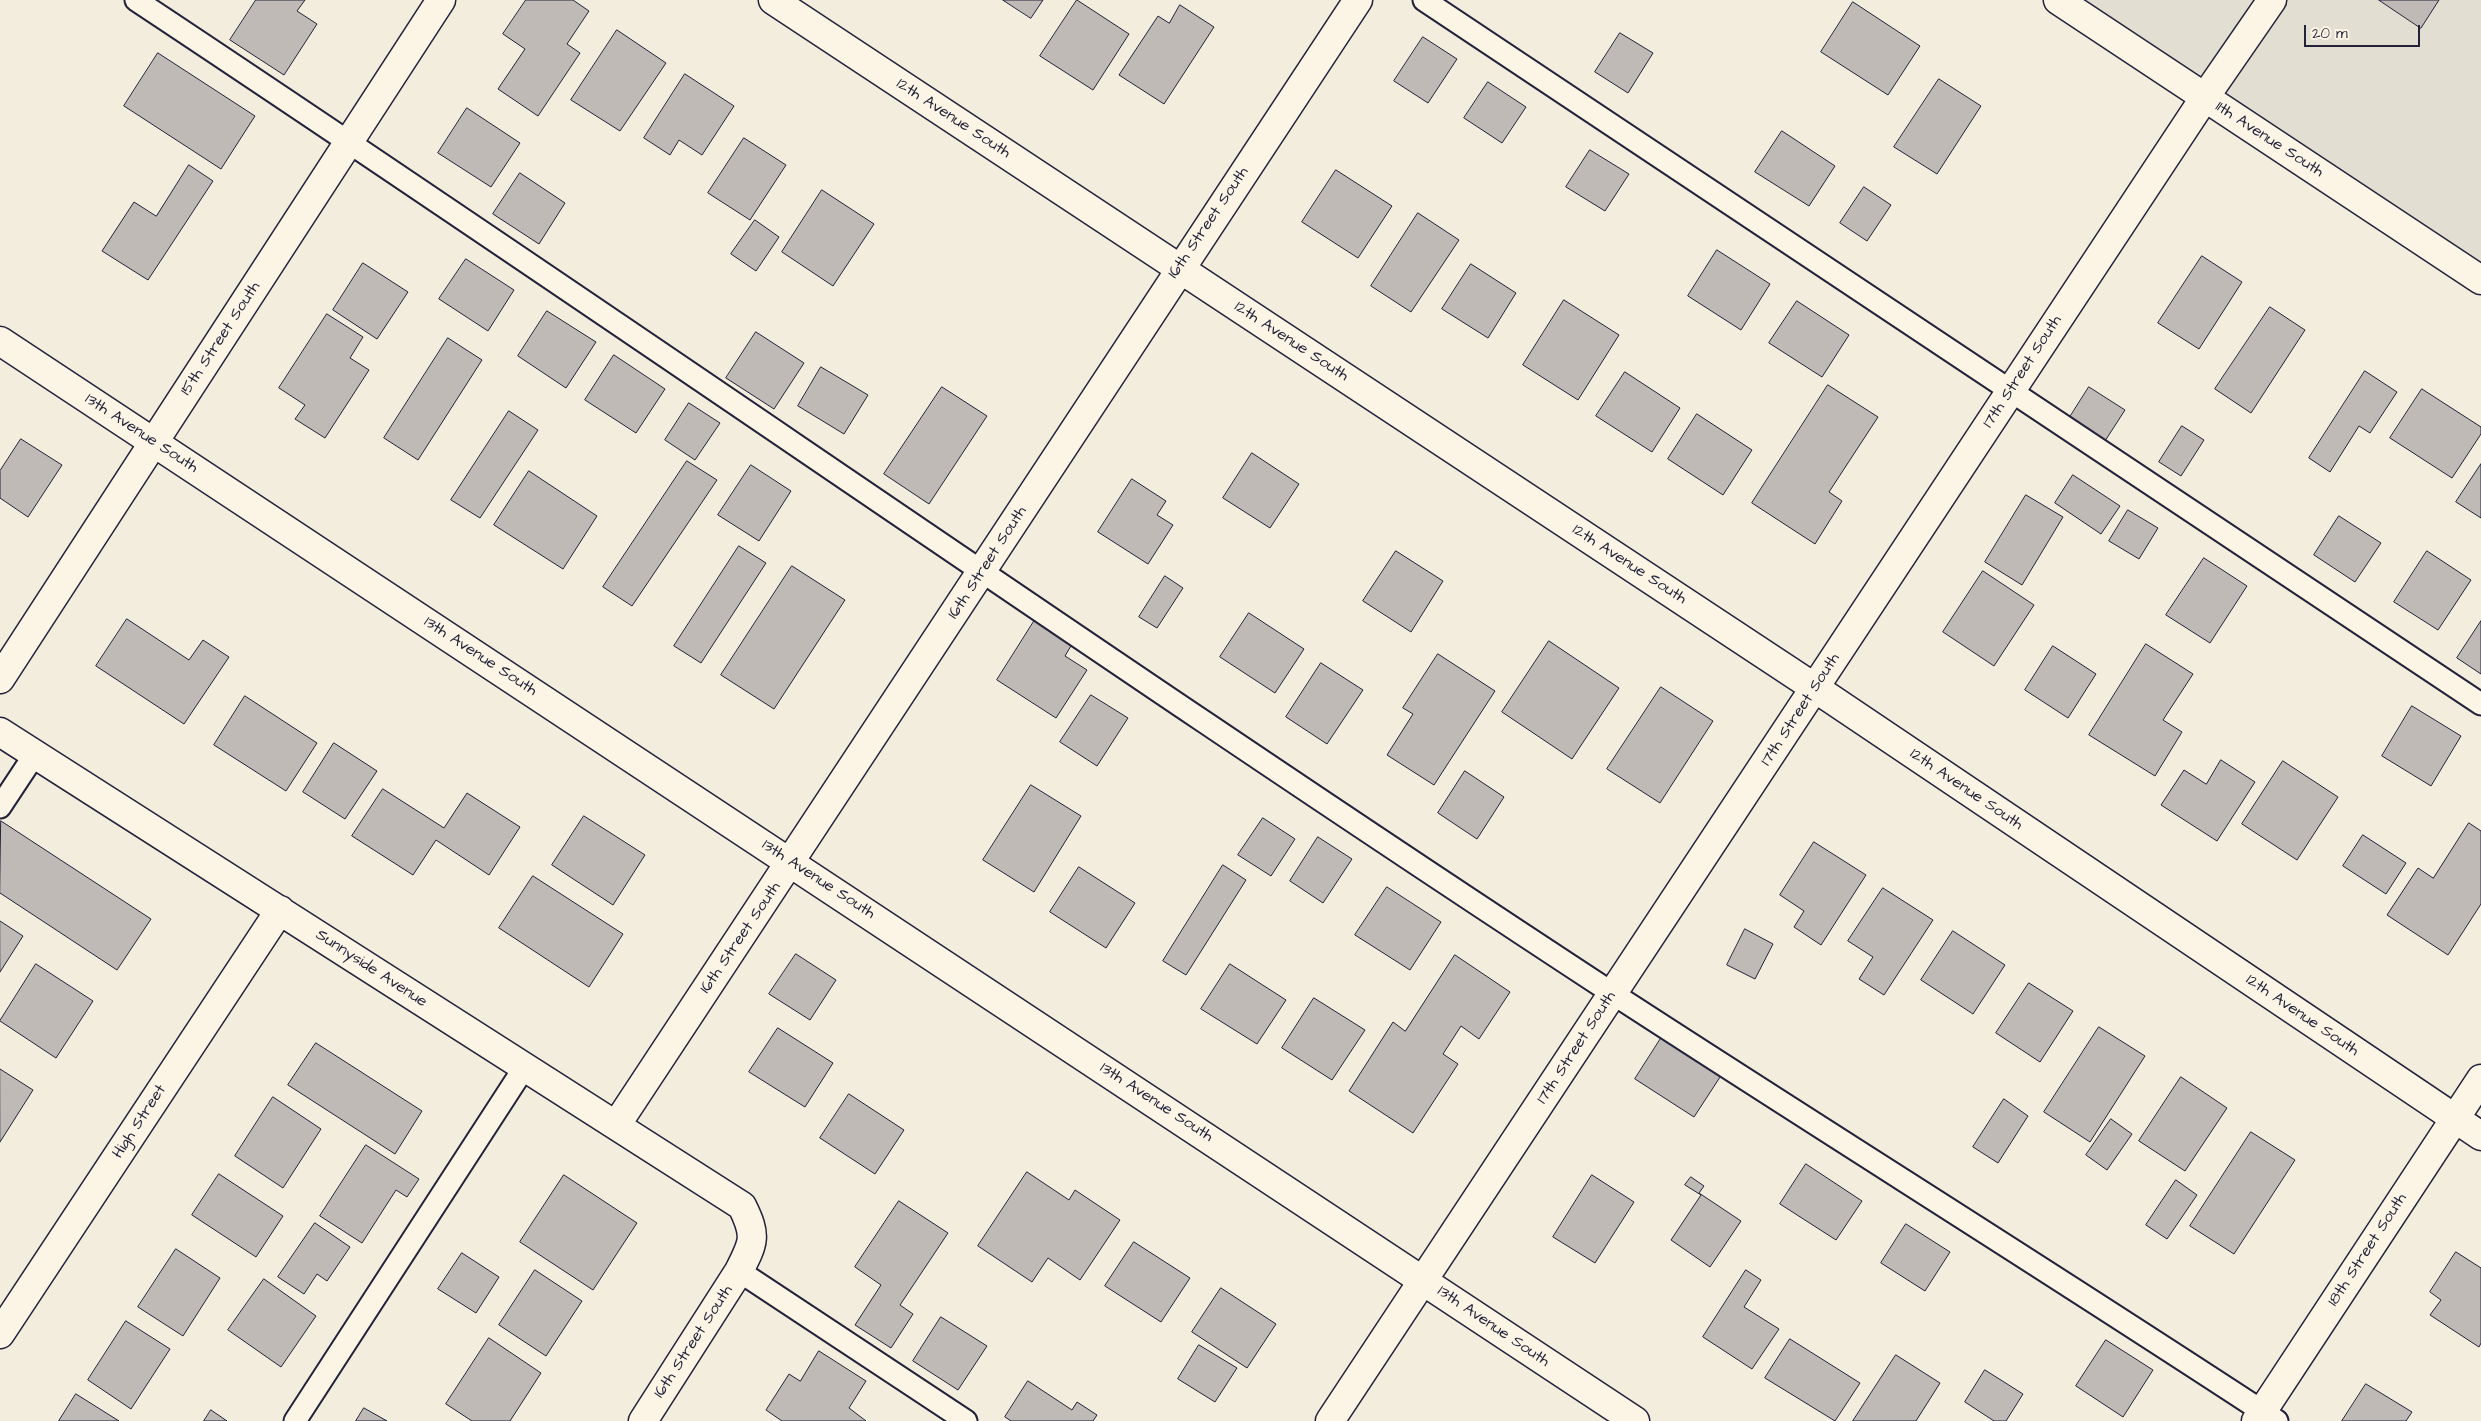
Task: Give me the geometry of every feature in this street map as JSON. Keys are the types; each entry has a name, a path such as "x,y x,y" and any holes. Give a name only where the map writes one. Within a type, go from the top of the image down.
{"street":[{"name":"15th Street South","path":"0,679 348,140 441,0"},
{"name":"12th Avenue South","path":"773,0 1815,688 2481,1136"},
{"name":"16th Street South","path":"617,1124 792,862 1178,268 1358,0"},
{"name":"11th Avenue South","path":"2058,0 2481,280"},
{"name":"17th Street South","path":"1330,1421 2205,98 2272,0"},
{"name":"13th Avenue South","path":"0,340 1635,1421"},
{"name":"Sunnyside Avenue","path":"0,732 524,1068 617,1124 742,1206"},
{"name":"High Street","path":"0,1334 280,910"},
{"name":"18th Street South","path":"2265,1418 2454,1118 2481,1079"},
{"name":"16th Street South","path":"643,1421 739,1272 754,1237 750,1221 742,1206"}],"lane":[{"path":"136,0 348,140 982,572 1613,994 2265,1418"},
{"path":"1424,0 2481,704"},
{"path":"0,807 35,754"},
{"path":"295,1421 524,1068"},
{"path":"739,1272 966,1421"}],"shaded area":[{"path":"2058,0 2481,0 2481,280"}],"building":[{"path":"256,0 305,0 297,11 317,24 284,75 230,40"},
{"path":"526,0 573,0 589,11 567,44 580,53 538,116 498,89 525,49 503,34"},
{"path":"1003,0 1043,0 1031,18"},
{"path":"1077,0 1129,34 1093,90 1040,56"},
{"path":"2379,0 2439,0 2421,28"},
{"path":"1853,2 1920,46 1888,95 1821,52"},
{"path":"1180,5 1214,27 1164,104 1119,75 1158,16 1169,23"},
{"path":"617,30 666,63 620,131 571,100"},
{"path":"1620,33 1653,53 1628,93 1595,72"},
{"path":"1423,37 1457,59 1428,103 1394,81"},
{"path":"158,53 255,116 221,169 124,106"},
{"path":"685,74 734,106 702,155 679,140 670,155 644,138"},
{"path":"1939,79 1981,106 1937,174 1894,147"},
{"path":"1488,82 1526,107 1502,143 1464,118"},
{"path":"467,108 520,143 491,187 438,153"},
{"path":"1782,131 1835,166 1809,206 1755,172"},
{"path":"744,138 786,165 750,220 708,193"},
{"path":"1590,150 1629,174 1605,211 1566,187"},
{"path":"189,165 213,181 148,280 102,251 134,202 156,216"},
{"path":"1336,170 1392,206 1358,258 1302,222"},
{"path":"520,173 565,203 539,244 493,214"},
{"path":"1864,187 1891,205 1867,241 1840,223"},
{"path":"822,190 874,224 833,286 782,252"},
{"path":"1418,213 1459,240 1411,312 1371,286"},
{"path":"755,220 779,237 756,271 731,254"},
{"path":"1717,250 1770,284 1741,330 1688,296"},
{"path":"2202,256 2242,282 2199,349 2158,323"},
{"path":"466,259 514,290 488,331 439,299"},
{"path":"363,263 408,292 377,339 333,310"},
{"path":"1471,264 1516,293 1488,338 1442,309"},
{"path":"1564,300 1619,335 1578,400 1523,365"},
{"path":"1797,301 1849,335 1822,377 1769,343"},
{"path":"2270,307 2305,330 2251,413 2215,389"},
{"path":"547,311 596,342 566,388 518,356"},
{"path":"327,314 363,337 350,358 369,370 325,438 295,419 305,405 279,388"},
{"path":"756,332 804,363 774,409 726,378"},
{"path":"448,338 482,360 418,460 384,438"},
{"path":"614,355 665,389 636,433 585,400"},
{"path":"821,367 868,395 844,434 798,406"},
{"path":"2365,371 2397,392 2370,433 2359,426 2330,472 2309,458"},
{"path":"1625,372 1680,408 1652,452 1596,416"},
{"path":"1828,385 1878,417 1829,492 1842,501 1815,544 1752,503"},
{"path":"942,387 987,416 929,504 884,474"},
{"path":"2089,387 2125,410 2105,441 2070,417"},
{"path":"2422,389 2481,427 2481,434 2452,478 2390,438"},
{"path":"689,403 720,423 695,460 665,440"},
{"path":"509,411 538,430 480,518 451,500"},
{"path":"1697,414 1752,450 1723,495 1668,459"},
{"path":"2182,426 2204,440 2181,476 2159,462"},
{"path":"21,439 62,465 28,517 0,498 0,471"},
{"path":"1252,453 1299,484 1270,528 1223,498"},
{"path":"687,461 717,480 632,606 603,587"},
{"path":"2481,464 2481,518 2456,502"},
{"path":"751,465 791,491 759,541 718,515"},
{"path":"529,471 597,516 563,569 494,525"},
{"path":"2073,475 2120,506 2101,534 2055,503"},
{"path":"1132,479 1166,501 1157,515 1173,525 1148,564 1098,532"},
{"path":"2026,495 2063,517 2022,585 1985,562"},
{"path":"2128,510 2158,528 2139,559 2109,541"},
{"path":"2339,516 2381,543 2355,582 2314,555"},
{"path":"739,546 766,563 701,663 674,646"},
{"path":"1396,551 1443,581 1411,632 1363,601"},
{"path":"2427,551 2471,580 2438,630 2394,602"},
{"path":"2204,558 2247,586 2210,643 2166,615"},
{"path":"792,566 845,600 774,709 721,675"},
{"path":"1983,571 2034,605 1994,666 1943,632"},
{"path":"1165,576 1183,588 1157,628 1139,617"},
{"path":"1249,613 1304,649 1275,693 1220,657"},
{"path":"1038,615 1075,639 1065,656 1087,670 1056,718 997,680"},
{"path":"127,619 189,660 203,640 229,657 184,724 96,666"},
{"path":"2481,621 2481,674 2457,658"},
{"path":"1549,641 1619,688 1572,759 1502,712"},
{"path":"2146,644 2193,674 2163,720 2182,732 2155,776 2089,735"},
{"path":"2053,646 2096,674 2068,718 2025,690"},
{"path":"1438,654 1495,691 1434,785 1387,755 1413,714 1403,708"},
{"path":"1321,663 1363,690 1327,744 1286,717"},
{"path":"1661,687 1713,721 1660,803 1607,769"},
{"path":"1091,695 1128,718 1097,766 1060,742"},
{"path":"245,696 317,743 286,791 214,745"},
{"path":"2412,706 2461,736 2431,786 2382,756"},
{"path":"334,743 377,771 345,819 303,792"},
{"path":"2221,760 2255,782 2217,841 2161,805 2184,770 2206,784"},
{"path":"2283,761 2338,797 2297,860 2242,824"},
{"path":"1465,771 1504,797 1477,839 1438,813"},
{"path":"1031,785 1081,816 1034,892 983,860"},
{"path":"383,789 444,828 467,793 520,827 489,875 436,840 413,875 352,836"},
{"path":"584,816 645,855 613,905 552,865"},
{"path":"1263,818 1295,839 1271,876 1238,855"},
{"path":"1,821 151,919 117,970 0,893"},
{"path":"2469,823 2481,831 2481,904 2448,955 2387,915 2418,868 2433,878"},
{"path":"2363,835 2406,863 2386,894 2343,866"},
{"path":"1318,837 1352,859 1323,903 1290,881"},
{"path":"1814,842 1866,875 1821,945 1794,927 1804,911 1780,895"},
{"path":"1223,865 1246,880 1186,975 1163,961"},
{"path":"1079,867 1135,903 1106,948 1050,912"},
{"path":"533,876 623,934 589,987 499,928"},
{"path":"1387,887 1441,922 1410,970 1355,935"},
{"path":"1883,888 1933,920 1884,995 1859,979 1873,957 1848,941"},
{"path":"0,921 23,936 0,972"},
{"path":"1745,929 1773,944 1755,979 1727,965"},
{"path":"1953,931 2005,965 1973,1014 1921,980"},
{"path":"796,954 836,980 810,1020 769,994"},
{"path":"1455,955 1510,992 1479,1039 1461,1026 1443,1054 1458,1064 1413,1133 1349,1091 1393,1022 1405,1031"},
{"path":"36,964 93,1001 56,1058 0,1021"},
{"path":"1230,964 1286,1000 1257,1044 1201,1009"},
{"path":"2029,983 2073,1011 2040,1062 1996,1033"},
{"path":"1314,998 1365,1030 1332,1080 1282,1048"},
{"path":"2099,1027 2145,1056 2090,1142 2044,1112"},
{"path":"778,1028 833,1063 805,1107 749,1072"},
{"path":"1665,1032 1724,1071 1694,1117 1635,1079"},
{"path":"316,1043 422,1111 395,1154 288,1085"},
{"path":"0,1069 33,1090 0,1142"},
{"path":"2181,1077 2227,1108 2185,1171 2139,1141"},
{"path":"849,1094 904,1130 875,1174 820,1138"},
{"path":"273,1097 321,1129 283,1188 235,1156"},
{"path":"2004,1099 2028,1116 1998,1163 1973,1147"},
{"path":"2111,1119 2132,1134 2107,1170 2086,1155"},
{"path":"2251,1132 2295,1160 2234,1254 2190,1226"},
{"path":"366,1145 419,1179 407,1197 396,1190 362,1243 320,1216"},
{"path":"1806,1164 1862,1201 1836,1240 1780,1204"},
{"path":"1027,1172 1069,1200 1075,1190 1120,1220 1080,1280 1048,1258 1032,1282 978,1246"},
{"path":"219,1174 283,1216 256,1257 192,1215"},
{"path":"564,1175 637,1223 593,1290 520,1242"},
{"path":"1592,1175 1634,1202 1595,1263 1553,1237"},
{"path":"1691,1177 1704,1186 1699,1193 1741,1221 1710,1267 1671,1240 1701,1195 1685,1185"},
{"path":"2176,1180 2197,1195 2167,1239 2146,1225"},
{"path":"899,1201 948,1233 900,1305 913,1314 891,1348 855,1325 881,1285 855,1267"},
{"path":"315,1223 350,1247 327,1281 317,1274 304,1294 278,1277"},
{"path":"1906,1224 1950,1252 1925,1291 1881,1263"},
{"path":"1134,1242 1190,1278 1161,1322 1105,1286"},
{"path":"176,1249 220,1278 183,1336 138,1307"},
{"path":"2456,1252 2481,1268 2481,1343 2479,1347 2430,1315 2441,1300 2430,1292"},
{"path":"462,1253 499,1277 476,1313 438,1289"},
{"path":"535,1270 582,1301 546,1356 499,1325"},
{"path":"1746,1270 1761,1280 1744,1307 1779,1329 1752,1369 1703,1337"},
{"path":"264,1279 316,1316 281,1367 228,1330"},
{"path":"1221,1288 1276,1324 1247,1368 1192,1332"},
{"path":"941,1317 987,1346 958,1390 913,1361"},
{"path":"126,1321 170,1349 131,1409 88,1380"},
{"path":"489,1338 541,1373 510,1421 472,1421 446,1404"},
{"path":"1790,1339 1860,1383 1835,1421 1765,1378"},
{"path":"2106,1340 2153,1370 2123,1417 2076,1386"},
{"path":"1199,1345 1237,1368 1215,1402 1178,1379"},
{"path":"819,1351 866,1381 849,1408 866,1421 782,1421 766,1410 789,1374 800,1381"},
{"path":"1896,1355 1940,1383 1916,1421 1853,1421"},
{"path":"1985,1370 2023,1394 2006,1421 1994,1421 1965,1402"},
{"path":"1028,1381 1072,1410 1077,1402 1097,1415 1093,1421 1011,1421 1005,1417"},
{"path":"2366,1384 2412,1412 2406,1421 2342,1421"},
{"path":"76,1394 119,1421 59,1421"},
{"path":"364,1408 387,1421 356,1421"},
{"path":"211,1410 227,1421 204,1421"}]}
